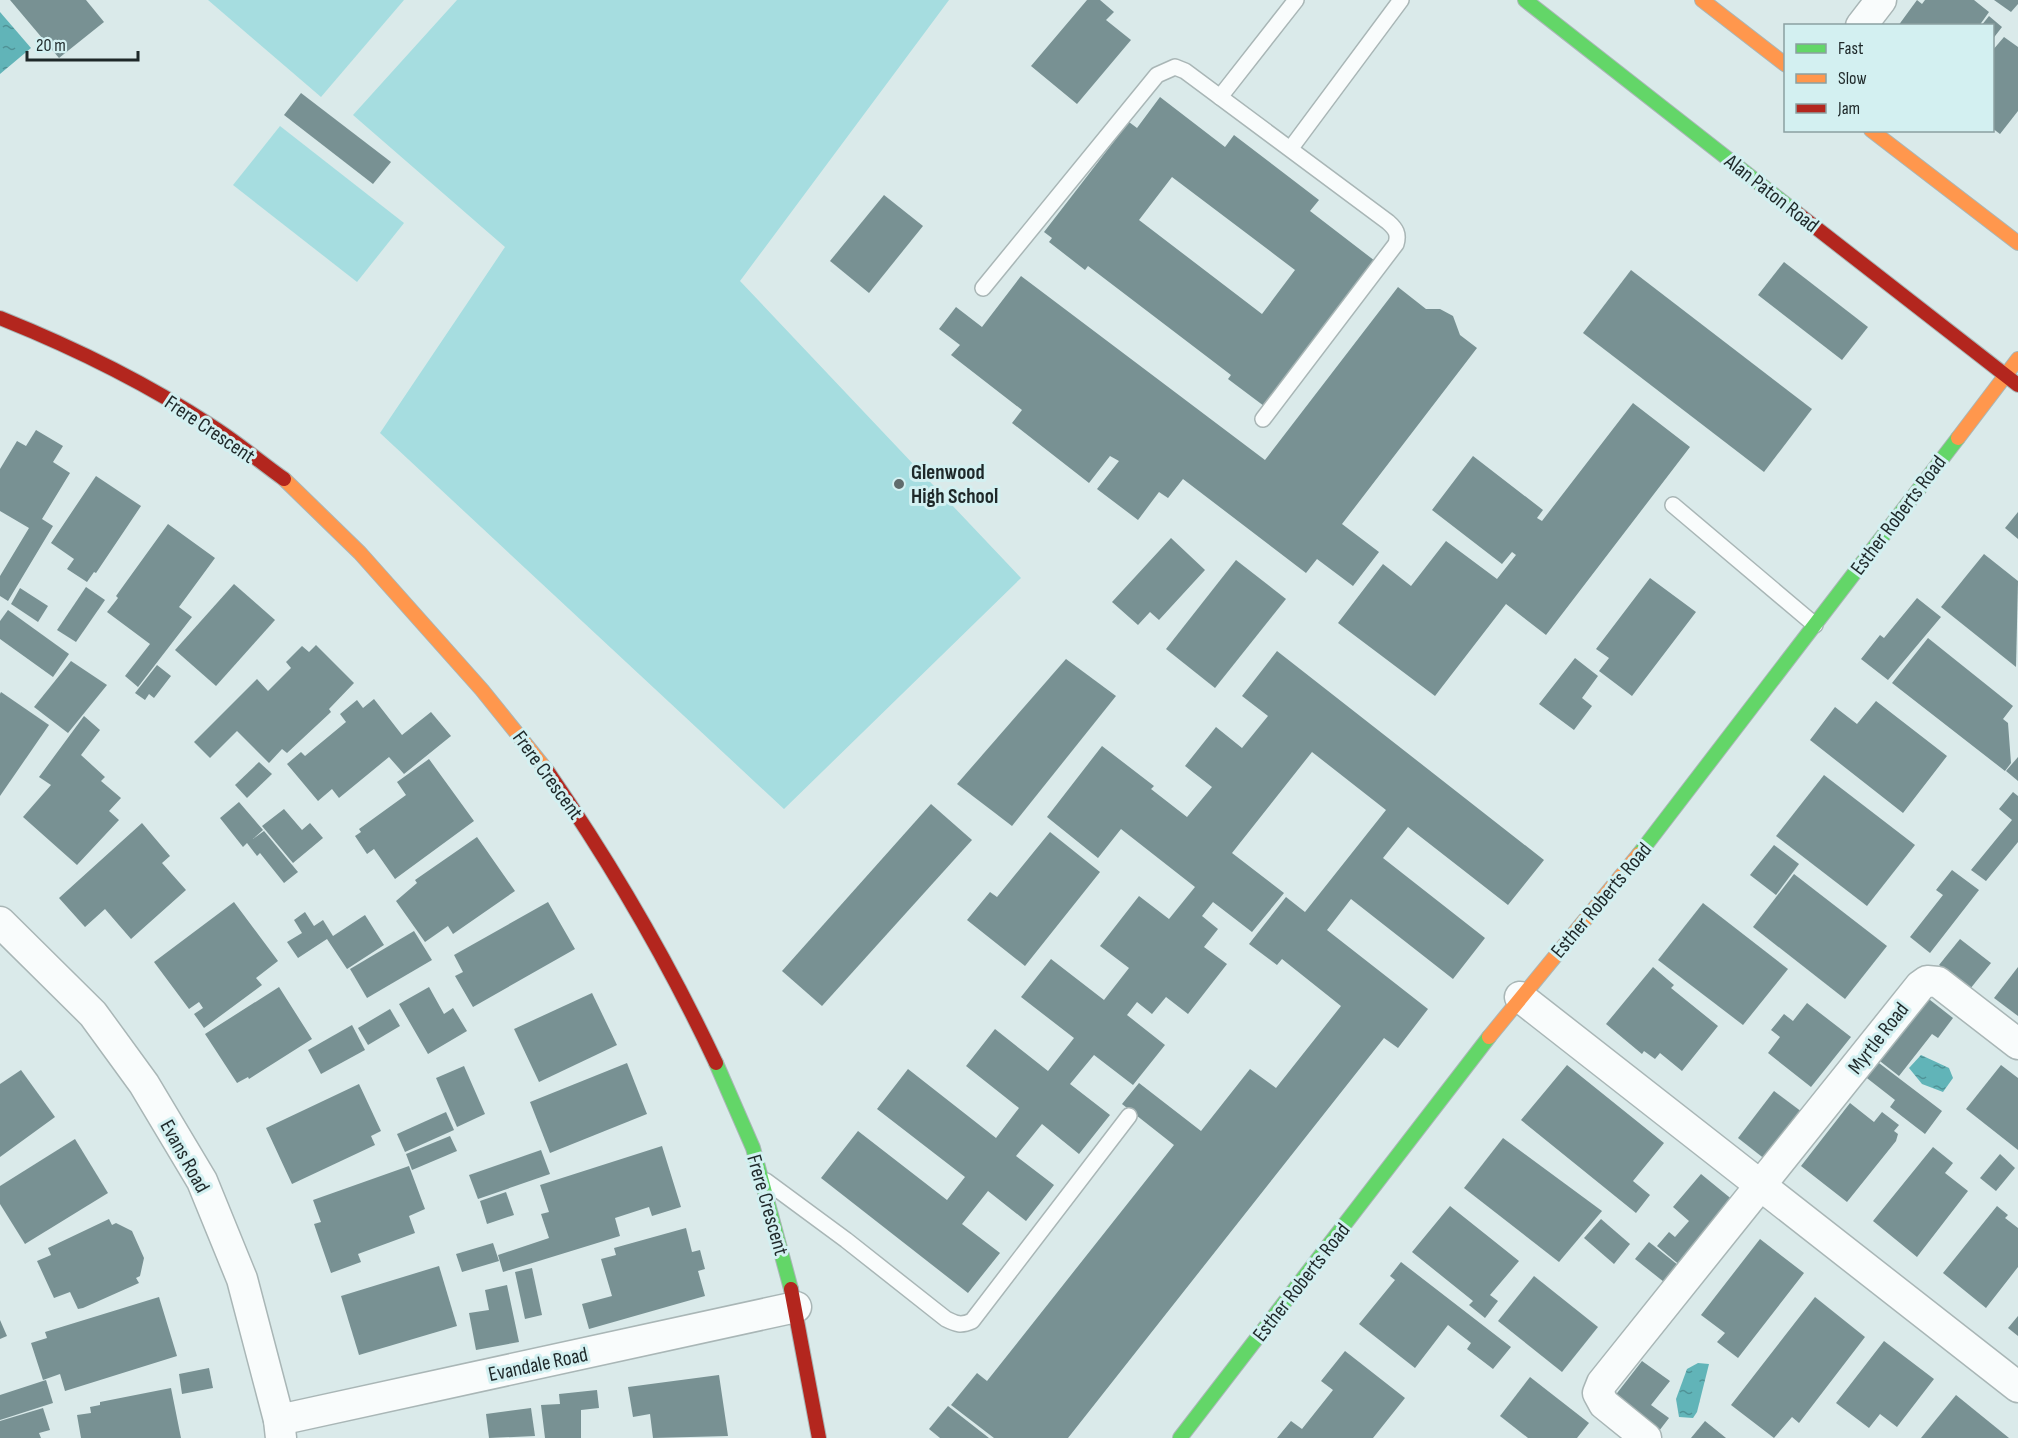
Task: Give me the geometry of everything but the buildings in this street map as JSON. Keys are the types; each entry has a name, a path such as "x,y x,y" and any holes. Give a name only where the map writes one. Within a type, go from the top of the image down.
{"street":[{"name":"Alan Paton Road","path":"1526,0 2018,385"},
{"path":"1702,0 1784,64"},
{"path":"1863,24 1881,0"},
{"path":"1874,132 2018,243"},
{"name":"Frere Crescent","path":"0,318 50,338 134,380 215,428 290,484 360,553 482,690 542,764 592,837 660,950 715,1061 753,1148 796,1307 819,1438"},
{"name":"Esther Roberts Road","path":"1180,1438 1520,997 1647,844 2018,359"},
{"name":"Evans Road","path":"0,922 93,1014 144,1084 202,1181 242,1279 280,1429"},
{"name":"Myrtle Road","path":"1632,1434 1600,1399 1602,1383 1920,986 1927,981 1938,982 2018,1044"},
{"path":"1520,997 2018,1387"},
{"name":"Evandale Road","path":"280,1429 796,1307"}],"lane":[{"path":"1220,97 1296,0"},
{"path":"1291,148 1401,0"},
{"path":"983,288 1157,75 1175,67 1291,148 1396,230 1398,238 1396,244 1263,419"},
{"path":"1673,505 1815,625"},
{"path":"761,1177 846,1240 946,1320 965,1324 972,1321 1130,1116"}],"shaded area":[{"path":"208,0 404,0 321,97"},
{"path":"457,0 949,0 740,281 1021,578 784,809 380,433 505,247 353,115"},
{"path":"280,126 404,223 357,282 233,185"}],"water":[{"path":"0,12 31,48 0,74"},
{"path":"1921,1055 1949,1068 1953,1078 1943,1092 1922,1084 1909,1068"},
{"path":"1698,1363 1709,1364 1697,1412 1693,1418 1679,1417 1676,1399 1687,1369"}],"traffic: fast":[{"path":"1525,0 1797,213"},
{"path":"1639,854 1958,438"},
{"path":"1180,1438 1489,1037"},
{"path":"716,1063 753,1148 791,1289"}],"traffic: slow":[{"path":"1702,0 1784,63"},
{"path":"1874,132 2018,243"},
{"path":"1958,438 2018,359"},
{"path":"284,479 360,553 482,690 548,772"},
{"path":"1489,1037 1639,854"}],"traffic: jam":[{"path":"1797,213 2018,385"},
{"path":"0,318 83,354 136,381 222,433 284,479"},
{"path":"548,772 638,914 716,1063"},
{"path":"791,1289 819,1438"}],"place":[{"name":"Glenwood High School","path":"899,484"}]}
